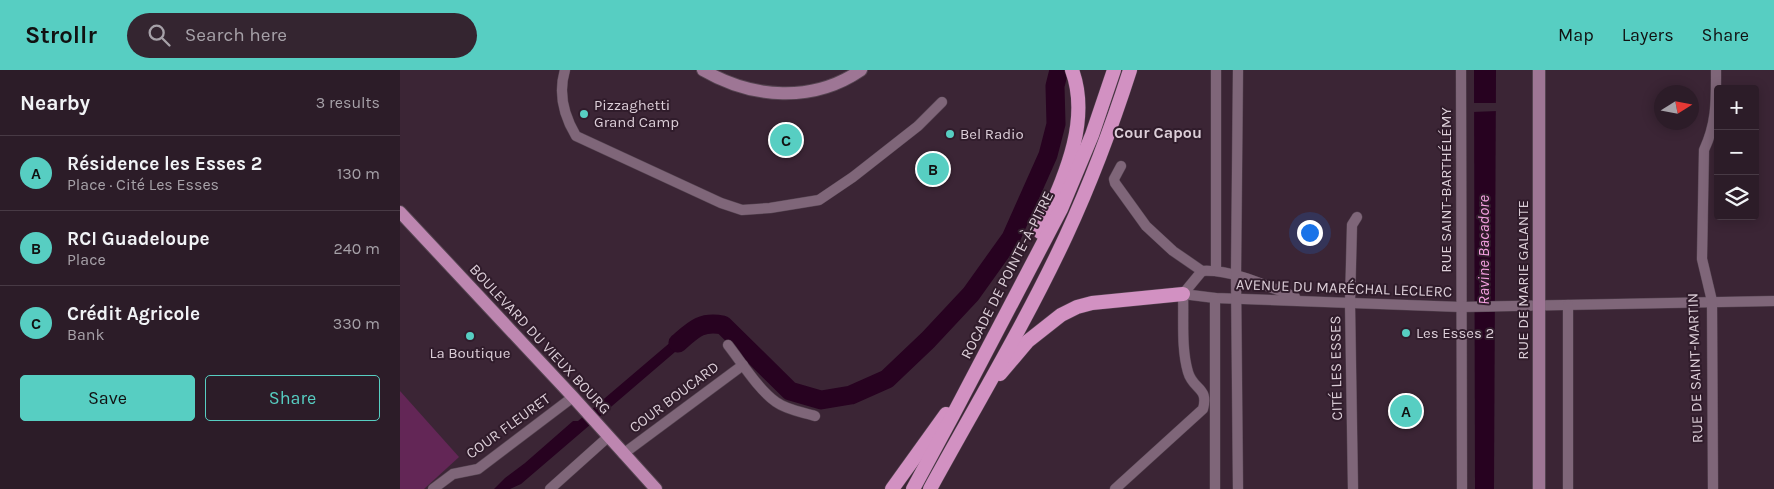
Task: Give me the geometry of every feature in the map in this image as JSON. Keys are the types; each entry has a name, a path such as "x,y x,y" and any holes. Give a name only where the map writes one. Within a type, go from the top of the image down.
{"highway":[{"path":"1018,291 1020,278 1068,164 1077,132 1080,109 1079,95 1072,70"},
{"name":"ROCADE DE POINTE-À-PITRE","path":"913,489 954,416 1061,209 1092,135 1114,70"},
{"path":"930,489 1039,291 1066,237 1095,168 1130,70"},
{"path":"973,411 1028,341 1061,315 1092,302 1183,294"},
{"path":"936,489 978,412 1012,360"},
{"path":"892,489 969,384"},
{"path":"936,489 964,427"}],"main road":[{"path":"703,70 741,86 762,91 791,94 829,86 850,78 861,70"},
{"name":"RUE DE MARIE GALANTE","path":"1539,70 1539,489"},
{"name":"BOULEVARD DU VIEUX BOURG","path":"400,212 656,489"}],"street":[{"path":"565,70 562,80 563,104 567,122 576,136 721,203 742,210 770,208 819,200 853,177 918,126 942,102"},
{"path":"1216,70 1216,270"},
{"path":"1238,70 1236,276 1238,489"},
{"name":"RUE SAINT-BARTHÉLÉMY","path":"1461,70 1465,307 1462,489"},
{"name":"RUE DE SAINT-MARTIN","path":"1713,489 1712,301 1702,259 1704,150 1711,134 1716,112 1716,70"},
{"path":"1121,166 1114,179 1115,183 1146,226 1174,251 1202,271 1216,270 1303,300"},
{"name":"CITÉ LES ESSES","path":"1353,489 1350,303 1352,225 1357,217"},
{"path":"1115,489 1203,409 1206,399 1203,392 1189,376 1185,363 1183,294 1202,271"},
{"name":"AVENUE DU MARÉCHAL LECLERC","path":"1183,294 1215,298 1465,307 1774,301"},
{"path":"1215,298 1215,489"},
{"path":"1568,305 1568,489"},
{"path":"728,345 775,402 815,416"},
{"name":"COUR BOUCARD","path":"623,454 743,365"},
{"name":"COUR FLEURET","path":"433,489 453,474 472,471 478,468 573,397"},
{"path":"550,489 608,437"}],"shaded area":[{"path":"400,391 459,457 424,489 400,489"}],"water":[{"name":"Ravine Bacadore","path":"1474,70 1496,70 1494,489 1475,489"},
{"path":"696,327 692,336 682,346 521,484 510,489 494,489 573,421 578,421 686,329"}],"pier":[{"path":"1472,103 1498,103 1498,111 1472,112"}],"waterway":[{"path":"678,343 698,327 709,324 723,325 790,391 821,400 851,395 887,379 928,340 971,294 1011,238 1048,155 1056,124 1055,86 1059,70"}],"place":[{"name":"Pizzaghetti Grand Camp","path":"584,114"},
{"name":"Bel Radio","path":"950,134"},
{"name":"Crédit Agricole","path":"786,140"},
{"name":"RCI Guadeloupe","path":"933,169"},
{"name":"Les Esses 2","path":"1406,333"},
{"name":"La Boutique","path":"470,336"},
{"name":"Résidence les Esses 2","path":"1406,411"}],"district":[{"name":"Cour Capou","path":"1158,132"}]}
